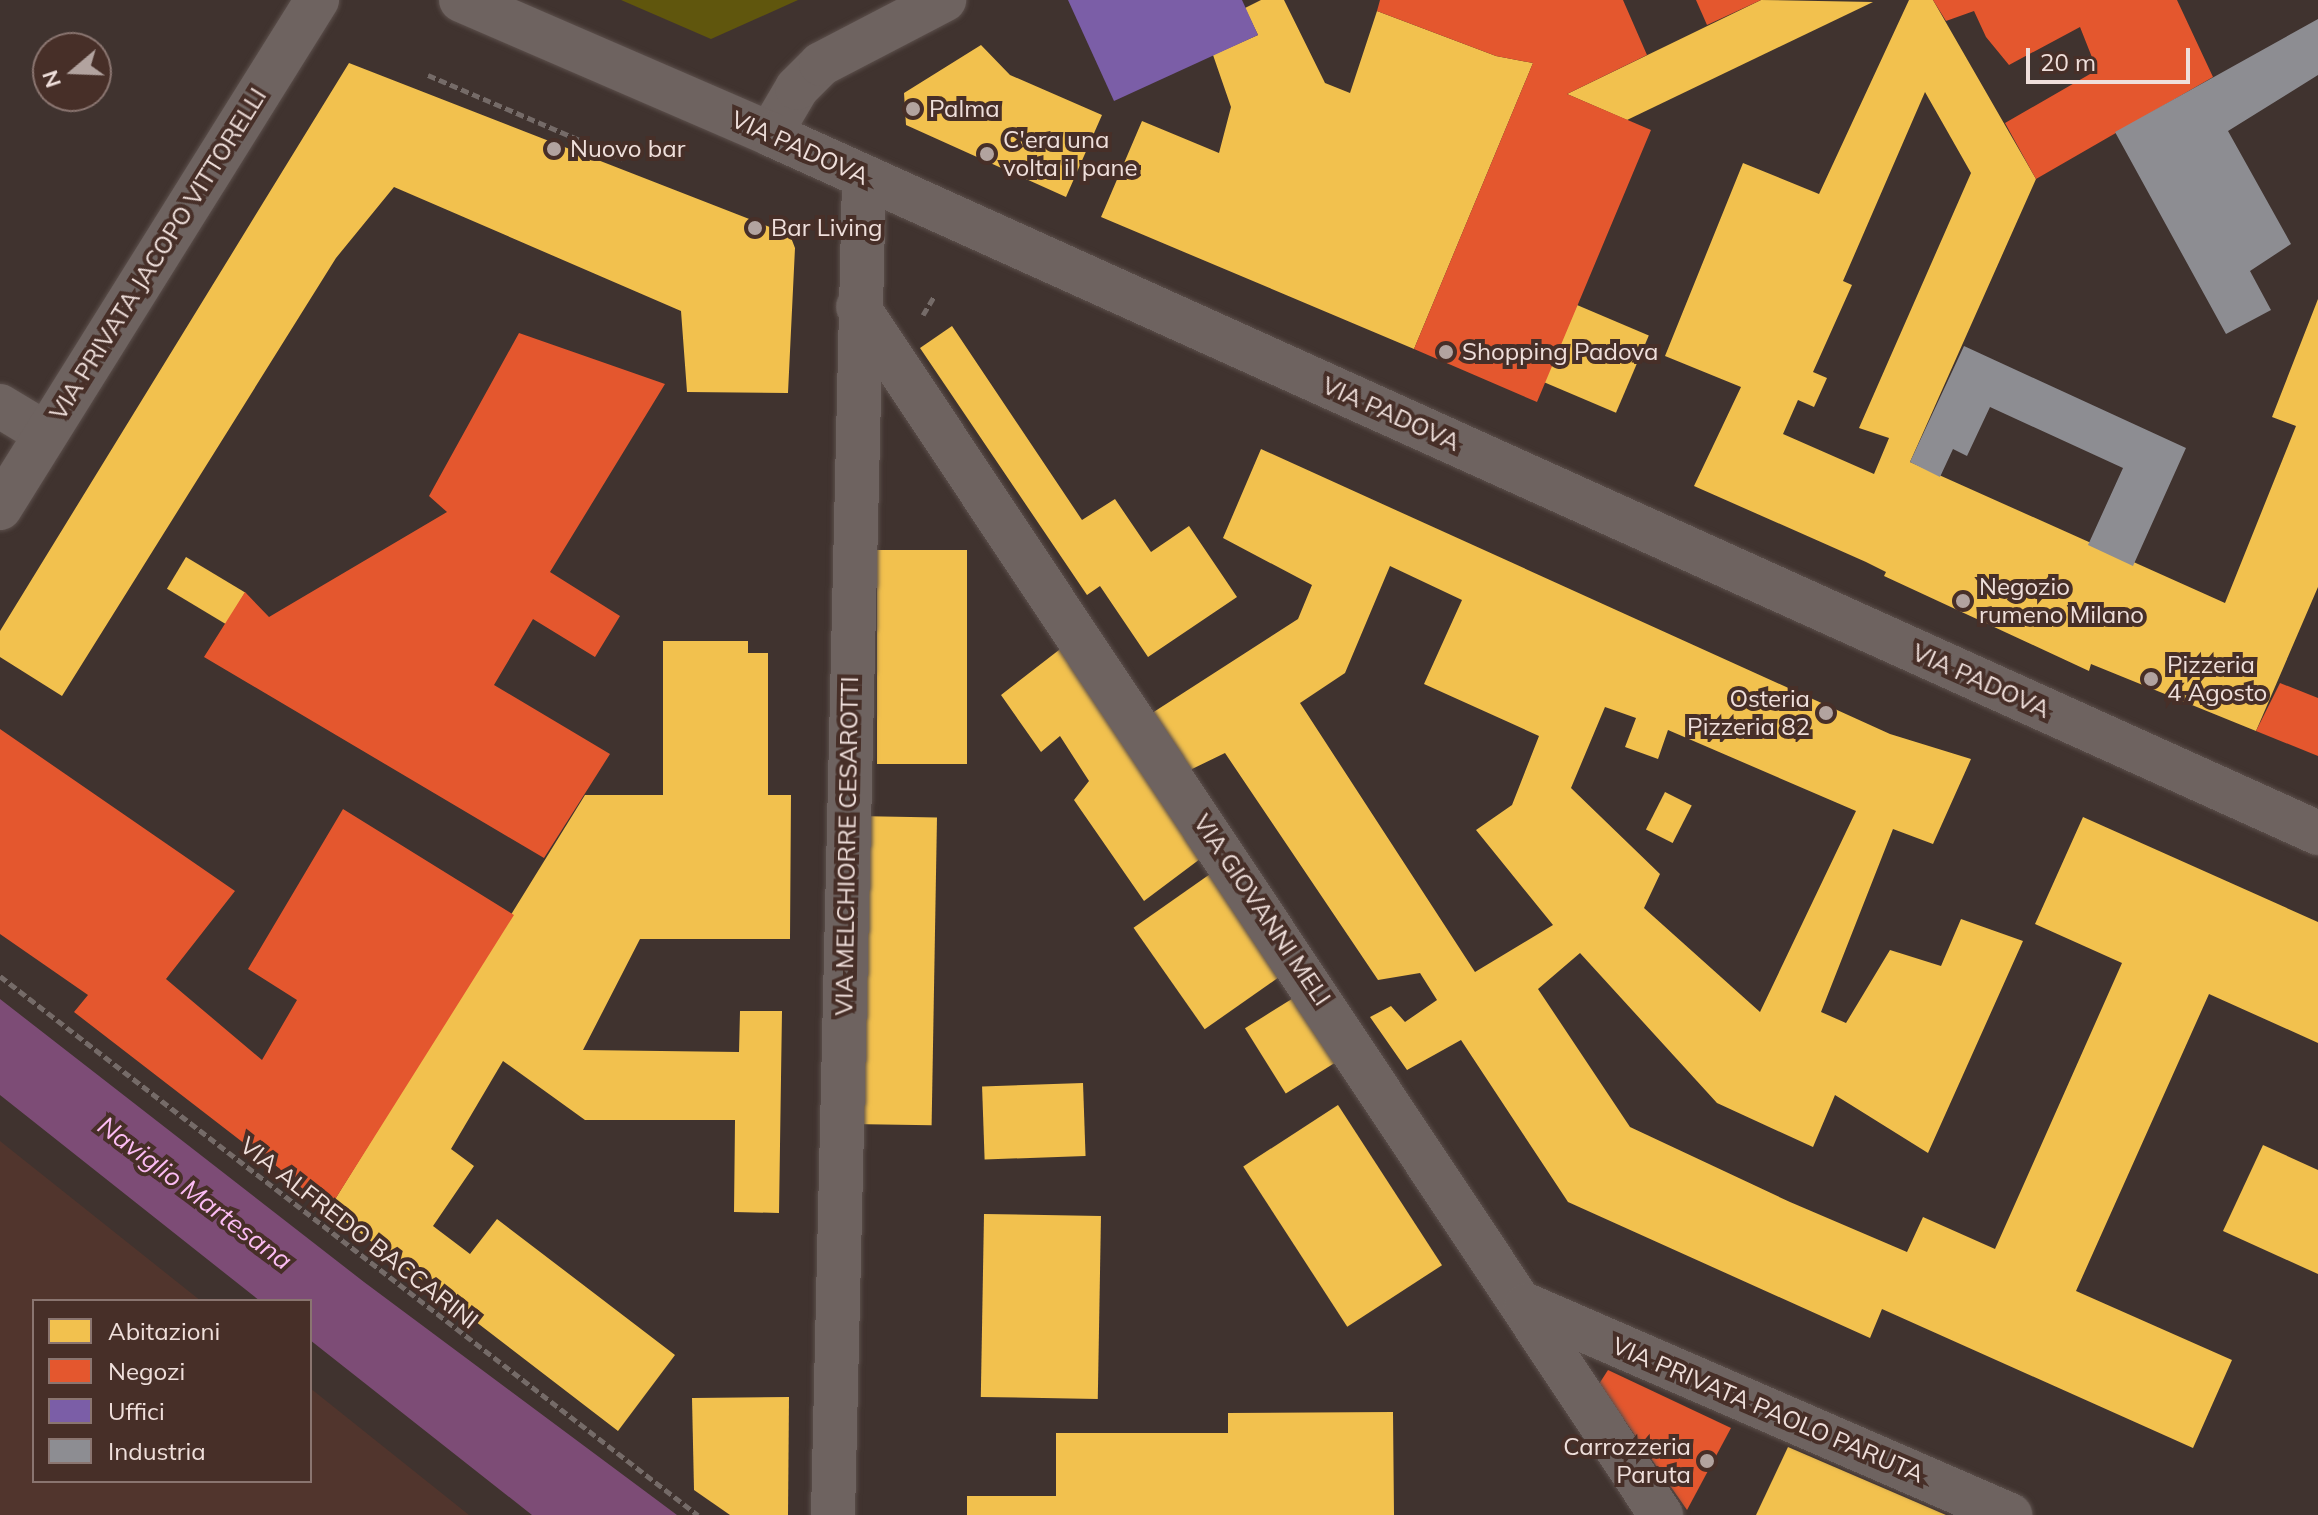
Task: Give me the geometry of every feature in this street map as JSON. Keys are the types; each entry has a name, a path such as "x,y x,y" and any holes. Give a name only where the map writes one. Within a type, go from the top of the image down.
{"street":[{"name":"VIA PRIVATA JACOPO VITTORELLI","path":"0,508 317,0"},
{"name":"VIA PADOVA","path":"461,0 770,134 2318,833"},
{"path":"770,134 797,88 821,64 944,0"},
{"name":"VIA MELCHIORRE CESAROTTI","path":"833,1515 858,307 864,177"},
{"name":"VIA GIOVANNI MELI","path":"858,307 1526,1305 1661,1515"},
{"path":"0,406 45,433"},
{"name":"VIA PRIVATA PAOLO PARUTA","path":"1526,1305 2010,1515"}],"path":[{"path":"428,75 626,160"},
{"name":"VIA ALFREDO BACCARINI","path":"0,976 698,1515"}],"shaded area":[{"path":"621,0 798,0 711,39"},
{"path":"0,1141 198,1299 32,1299 32,1483 312,1483 312,1390 469,1515 0,1515"}],"water":[{"name":"Naviglio Martesana","path":"0,999 364,1282 677,1515 532,1515 312,1342 312,1299 257,1299 0,1095"}],"building: Abitazioni":[{"path":"1261,0 1284,0 1325,83 1350,93 1377,11 1496,56 1533,63 1414,349 1101,217 1142,121 1219,153 1231,107 1213,55 1258,35 1245,8"},
{"path":"1761,0 1873,2 1627,120 1567,94"},
{"path":"1909,0 1933,0 2036,179 1910,462 2225,603 2296,426 2272,417 2318,299 2318,587 2256,731 2091,664 2089,671 1884,576 1886,572 1866,562 1694,486 1741,387 1665,356 1743,163 1819,194","holes":["1925,92 1971,173 1859,428 1889,438 1874,474 1783,434 1798,400 1814,407 1827,378 1813,372 1852,285 1843,281"]},
{"path":"981,45 1010,75 1102,115 1066,197 906,125 904,93"},
{"path":"349,63 790,235 795,248 788,393 687,392 681,311 394,187 336,258 62,696 0,657 0,631"},
{"path":"1577,305 1649,335 1616,413 1544,382"},
{"path":"952,326 1082,520 1115,499 1151,552 1189,526 1237,597 1148,657 1100,586 1087,595 920,348"},
{"path":"1261,449 1890,734 1971,759 1933,844 1893,829 1821,1012 1846,1023 1890,950 1941,966 1961,919 2023,941 1928,1153 1835,1095 1813,1147 1717,1103 1580,953 1538,989 1630,1127 1790,1202 1907,1252 1923,1217 1995,1249 2122,963 2035,924 2083,817 2318,922 2318,1043 2209,994 2076,1291 2232,1360 2193,1448 1882,1309 1870,1338 1568,1202 1461,1040 1407,1070 1370,1017 1391,1006 1405,1022 1437,1000 1420,973 1378,980 1225,753 1190,770 1149,715 1298,619 1312,585 1223,538","holes":["1390,566 1462,600 1424,684 1539,736 1512,805 1476,830 1553,925 1475,972 1300,703 1345,673","1605,707 1636,718 1625,747 1658,759 1668,730 1856,811 1760,1012 1644,908 1660,874 1571,788"]},
{"path":"877,550 967,550 967,764 877,764"},
{"path":"186,557 245,593 226,624 167,589"},
{"path":"663,641 748,641 748,653 768,653 768,795 791,795 790,939 640,939 583,1050 739,1052 740,1011 782,1011 779,1213 734,1212 735,1120 585,1120 503,1061 451,1149 474,1166 433,1226 470,1254 497,1219 675,1355 618,1431 329,1209 585,795 663,795"},
{"path":"1068,643 1208,853 1144,901 1074,800 1089,781 1060,736 1041,752 1001,695"},
{"path":"1665,792 1692,806 1673,843 1646,829"},
{"path":"856,816 937,817 932,1125 851,1124"},
{"path":"1213,872 1284,974 1205,1029 1134,928"},
{"path":"1295,997 1336,1062 1286,1094 1245,1028"},
{"path":"1083,1083 1086,1156 985,1159 982,1087"},
{"path":"1338,1105 1442,1265 1347,1327 1243,1167"},
{"path":"2263,1145 2318,1170 2318,1274 2223,1231"},
{"path":"984,1214 1101,1216 1098,1399 981,1397"},
{"path":"789,1397 788,1515 730,1515 694,1490 692,1398"},
{"path":"1393,1412 1394,1515 967,1515 967,1496 1056,1496 1056,1433 1228,1433 1228,1413"},
{"path":"1788,1447 1946,1515 1756,1515"}],"building: Negozi":[{"path":"1380,0 1623,0 1647,55 1567,94 1651,130 1537,402 1414,349 1533,63 1496,56 1377,11"},
{"path":"1696,0 1761,0 1707,25"},
{"path":"1933,0 2177,0 2213,77 2036,179 2005,123 2097,70 2080,27 2009,65 1986,37 1974,11 1946,21"},
{"path":"519,333 665,384 550,572 620,616 595,657 533,619 494,685 610,754 544,858 204,657 245,592 269,617 447,512 429,496"},
{"path":"2280,683 2318,698 2318,756 2256,731"},
{"path":"0,729 235,891 166,979 262,1060 297,1000 248,969 343,809 514,915 329,1209 74,1012 88,995 0,934"},
{"path":"1608,1370 1731,1428 1687,1510 1599,1384"}],"building: Uffici":[{"path":"1068,0 1242,0 1258,35 1114,101"}],"building: Industria":[{"path":"2318,19 2318,75 2228,131 2291,244 2250,271 2271,310 2226,334 2115,132"},
{"path":"1964,346 2186,448 2133,566 2088,545 2123,468 1990,407 1967,456 1953,449 1940,477 1910,462"}],"place":[{"name":"Palma","path":"913,109"},
{"name":"Nuovo bar","path":"554,149"},
{"name":"C'era una volta il pane","path":"987,154"},
{"name":"Bar Living","path":"755,228"},
{"name":"Shopping Padova","path":"1446,352"},
{"name":"Negozio rumeno Milano","path":"1963,601"},
{"name":"Pizzeria 4 Agosto","path":"2151,679"},
{"name":"Osteria Pizzeria 82","path":"1826,713"},
{"name":"Carrozzeria Paruta","path":"1707,1461"}]}
